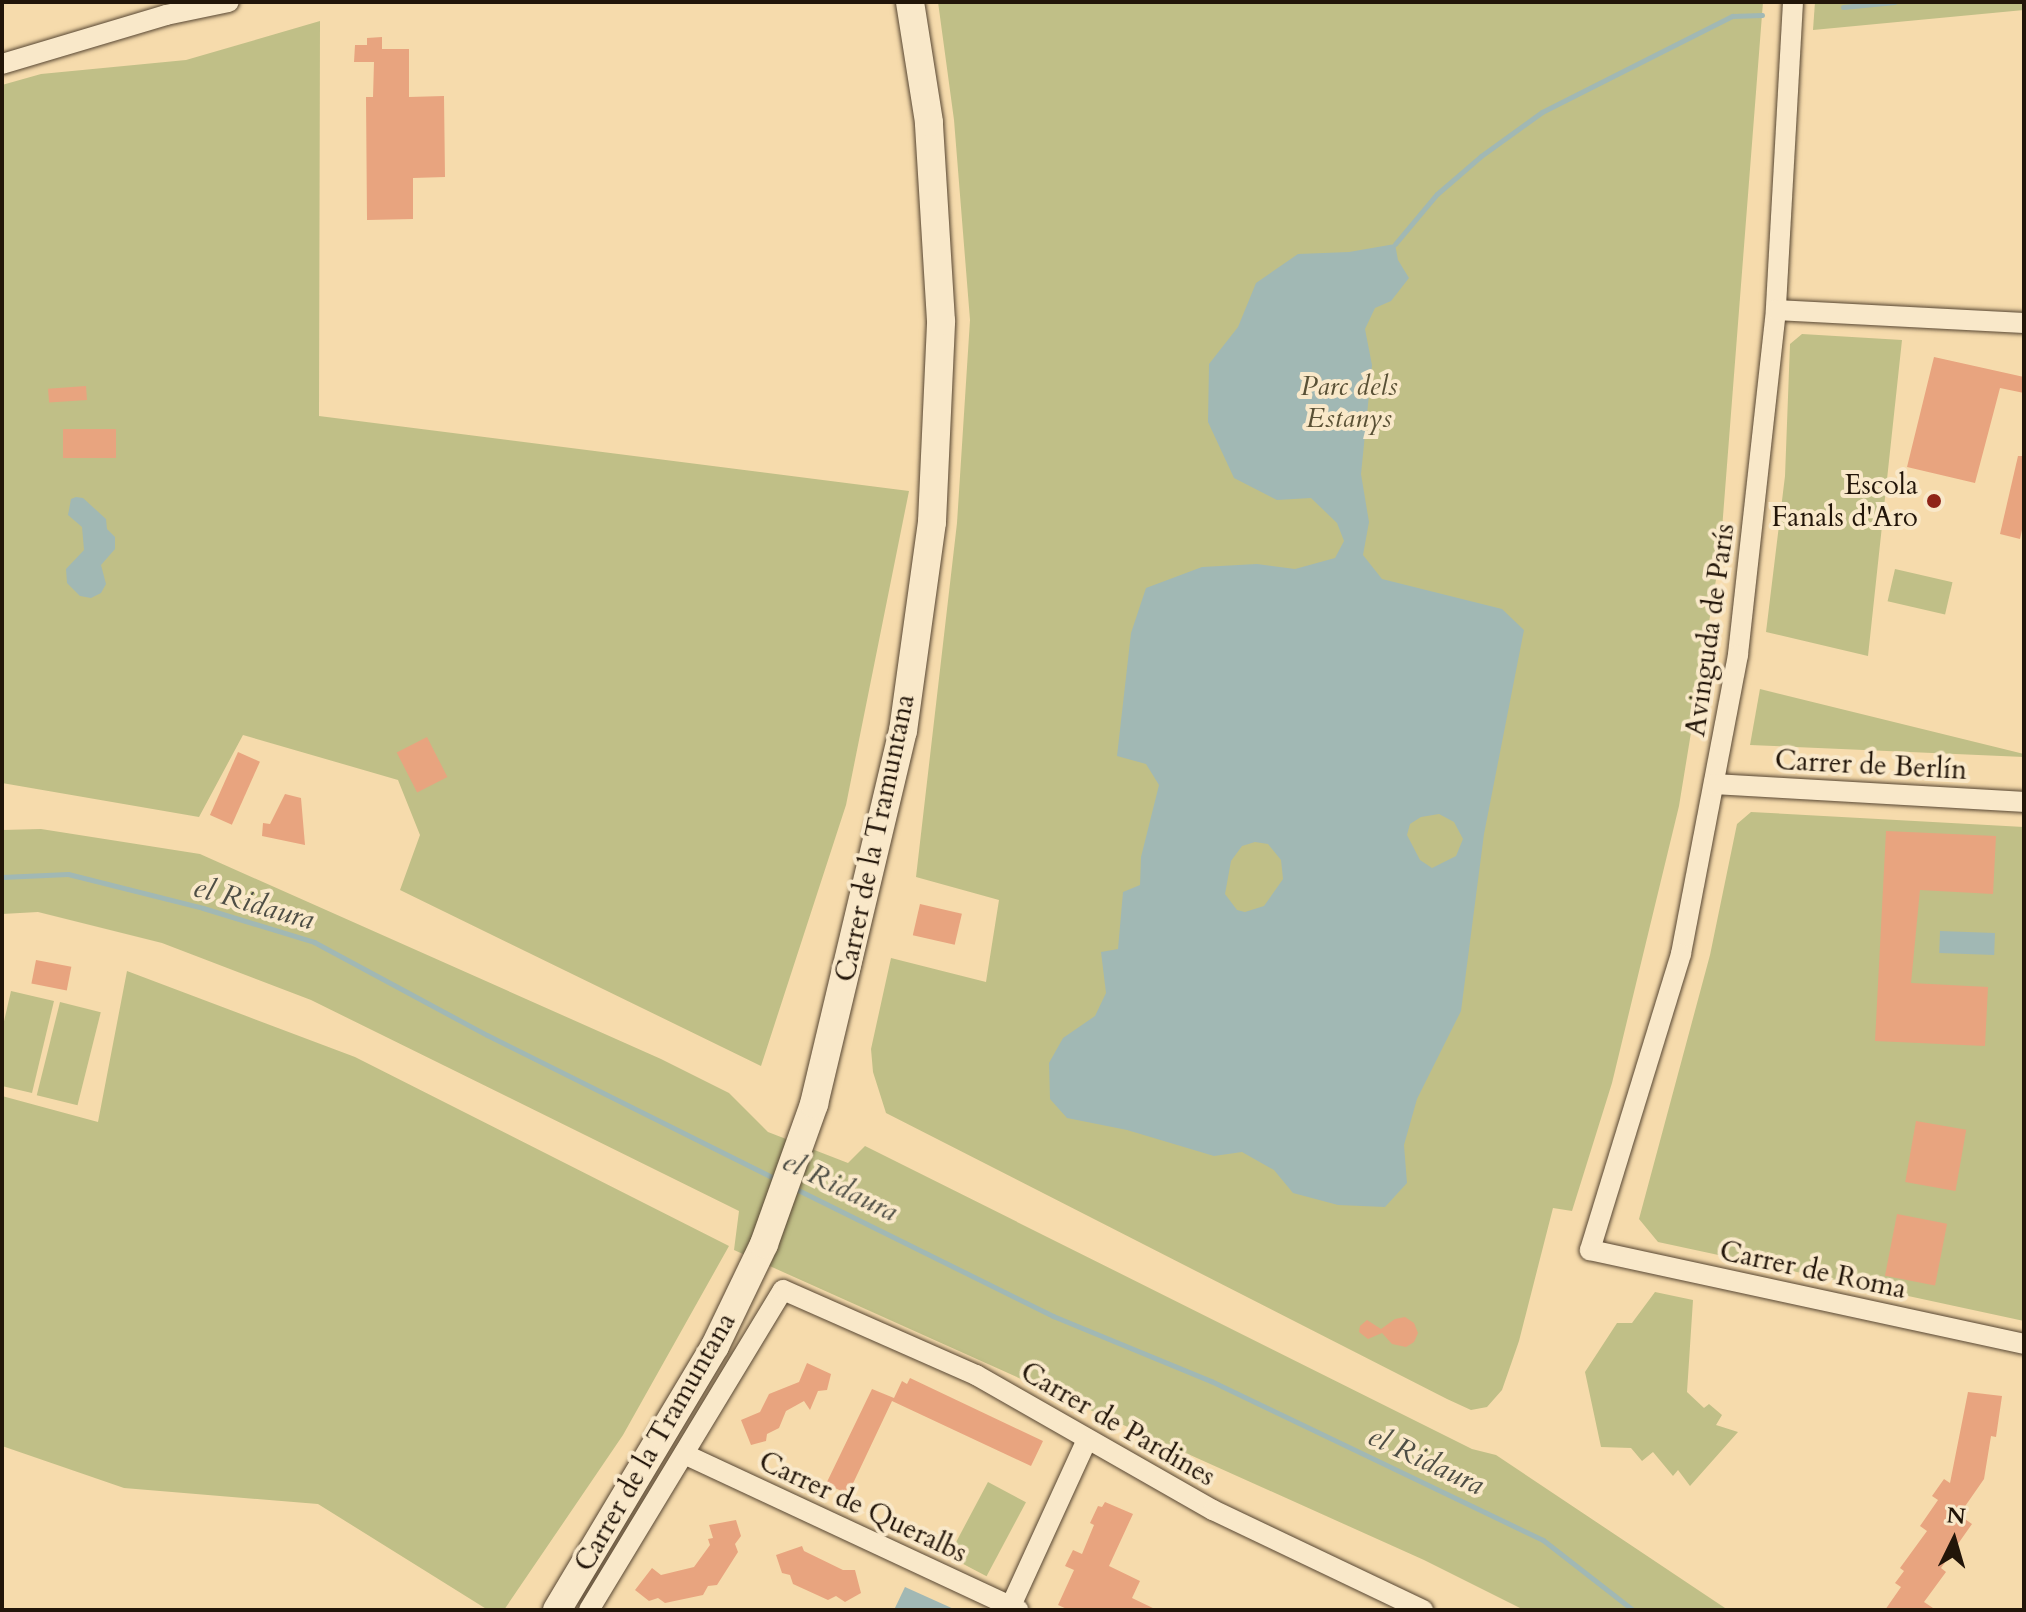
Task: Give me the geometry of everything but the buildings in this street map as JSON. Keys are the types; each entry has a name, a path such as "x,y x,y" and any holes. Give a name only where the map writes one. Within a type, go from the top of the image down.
{"main road":[{"name":"Carrer de la Tramuntana","path":"572,1608 715,1346 764,1244 814,1104 903,731 932,522 941,321 929,122 910,2"}],"street":[{"path":"2,64 166,15 229,2"},
{"name":"Avinguda de París","path":"1590,1250 1681,954 1738,655 1776,310 1793,2"},
{"path":"1776,310 2024,323"},
{"name":"Carrer de Berlín","path":"1715,784 2024,802"},
{"name":"Carrer de Roma","path":"1590,1250 2024,1344"},
{"name":"Carrer de Pardines","path":"684,1454 783,1290 976,1375 1213,1510 1413,1608"},
{"path":"1013,1609 1087,1440"},
{"path":"572,1608 684,1454"},
{"name":"Carrer de Queralbs","path":"684,1454 1013,1609"}],"green space":[{"name":"Parc dels Estanys","path":"938,2 1763,2 1720,555 1679,806 1612,1083 1572,1211 1553,1208 1519,1341 1502,1390 1487,1407 1471,1410 1447,1399 886,1113 873,1072 871,1049 891,958 986,982 999,900 916,877 957,523 970,320 954,120"},
{"path":"1815,2 2024,2 2024,10 1813,30"},
{"path":"320,21 319,416 909,491 846,805 761,1066 400,890 420,835 398,780 243,735 199,817 2,783 2,85 41,74 186,60"},
{"path":"1802,334 1902,340 1868,656 1766,632 1785,476 1790,344"},
{"path":"1895,569 1952,582 1945,614 1888,601"},
{"path":"1760,689 2024,754 2024,757 1750,745"},
{"path":"1751,812 2024,827 2024,1321 1658,1242 1639,1219 1710,955 1737,824"},
{"path":"41,829 200,854 661,1059 729,1093 768,1132 848,1163 865,1146 1472,1449 1496,1455 1728,1610 1524,1610 1424,1560 734,1250 739,1211 311,1000 162,943 38,912 2,914 2,830"},
{"path":"127,971 355,1057 729,1246 623,1435 504,1610 488,1610 318,1504 124,1488 2,1446 2,1096 98,1122"},
{"path":"11,991 54,1001 32,1093 2,1086 2,1030"},
{"path":"60,1002 101,1012 78,1105 37,1095"},
{"path":"1655,1292 1693,1300 1687,1392 1704,1408 1709,1404 1722,1415 1716,1425 1738,1432 1690,1486 1678,1470 1673,1476 1653,1452 1642,1461 1631,1448 1601,1447 1585,1372 1617,1323 1632,1323"},
{"path":"988,1482 1026,1502 987,1576 949,1556"}],"water":[{"path":"1395,244 1398,260 1409,278 1391,301 1375,308 1365,329 1372,365 1361,474 1369,522 1363,555 1382,579 1502,609 1524,630 1484,834 1461,1011 1417,1099 1404,1145 1407,1183 1385,1207 1338,1205 1293,1193 1274,1170 1242,1152 1214,1156 1127,1130 1067,1118 1050,1099 1049,1063 1063,1038 1095,1016 1106,993 1101,952 1118,949 1123,892 1140,885 1141,857 1159,785 1146,764 1117,756 1131,633 1146,588 1202,567 1257,564 1295,569 1335,558 1344,541 1337,523 1311,498 1277,500 1234,478 1208,422 1209,364 1238,327 1256,283 1298,254 1349,252","holes":["1439,814 1454,822 1463,839 1456,856 1432,868 1420,860 1407,835 1410,824 1421,817","1255,842 1268,844 1281,860 1283,879 1264,906 1245,912 1237,910 1225,894 1231,861 1242,846"]},
{"path":"83,498 106,519 107,529 115,537 115,549 101,565 106,584 101,593 91,598 80,596 67,583 66,569 84,550 82,527 68,515 71,499"},
{"path":"1940,931 1995,933 1994,955 1939,953"},
{"path":"905,1587 956,1610 894,1610"}],"waterway":[{"path":"1843,7 1895,2"},
{"path":"1395,244 1437,194 1481,156 1542,112 1732,16 1762,15"},
{"name":"el Ridaura","path":"2,877 68,874 203,908 314,942 487,1035 778,1180"},
{"name":"el Ridaura","path":"794,1188 1053,1316 1211,1381 1543,1540 1633,1610"}],"place":[{"name":"Escola Fanals d'Aro","path":"1934,501"}]}
